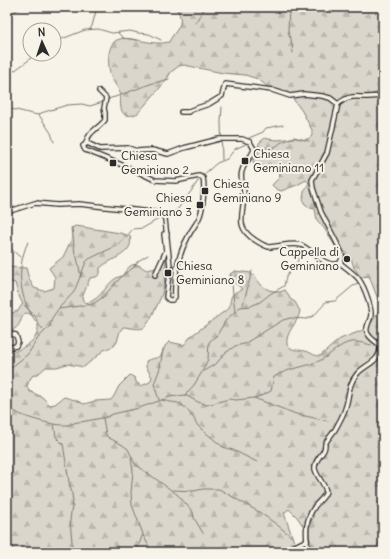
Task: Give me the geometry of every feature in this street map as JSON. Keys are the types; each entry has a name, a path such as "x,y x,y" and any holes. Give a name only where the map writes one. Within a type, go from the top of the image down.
{"street":[{"path":"181,112 188,112 204,106 222,96 225,84 272,90 290,96 304,94 322,96 330,98 338,104"},
{"path":"7,212 35,203 57,205 79,204 156,212 164,216 170,266 166,295 168,299 173,299 174,283 181,255 188,236 200,216 204,187 203,178 199,176 176,181 155,180 85,150 83,146 87,139 105,120 104,108 106,98 99,91"},
{"path":"340,263 342,253 321,212 313,188 312,180 327,153 338,104 343,99 350,96 375,96 383,98"},
{"path":"86,143 104,150 128,148 137,151 152,150 168,154 184,148 219,139 248,140 252,144 253,152 244,164 241,176 244,194 242,223 243,230 247,235 265,246 273,247 299,245 332,264 340,263 363,283 371,313 367,332 373,340 380,345 381,351 378,357 363,367 351,383 348,391 346,408 316,463 315,469 326,491 326,494 309,516 307,523 308,552"},
{"path":"155,270 155,275 165,256 166,251 164,234 167,234"},
{"path":"7,333 16,335 18,342 16,346 7,348"},
{"path":"283,552 307,542"}],"green space":[{"path":"177,7 383,7 383,552 317,552 310,540 309,535 311,521 314,517 309,511 304,527 289,509 284,513 295,545 287,552 7,552 7,354 26,346 31,342 38,332 38,325 35,316 22,302 15,283 7,281 7,267 26,268 29,279 34,288 44,291 54,288 55,277 49,268 63,257 72,238 71,228 76,226 130,236 131,242 129,248 121,255 100,268 100,274 96,277 90,278 82,298 85,303 101,294 112,281 122,276 130,266 135,264 147,270 156,268 160,260 166,259 162,294 145,327 137,329 123,327 114,346 104,350 84,367 67,364 57,367 46,367 38,374 32,376 27,386 29,391 42,397 50,405 55,404 64,397 84,404 95,401 111,400 119,386 130,375 135,378 136,382 141,386 150,382 152,377 146,367 146,361 161,356 165,346 169,342 184,345 191,336 229,308 232,296 242,289 234,283 230,277 230,274 235,271 251,273 262,286 269,290 280,292 285,290 300,311 299,316 288,336 287,345 293,349 302,350 320,356 340,339 361,331 372,322 381,307 369,276 361,277 354,268 351,258 346,255 338,256 335,246 324,228 317,220 315,209 310,208 304,203 304,193 309,183 306,180 281,191 272,185 279,178 280,172 276,168 254,165 253,160 258,151 259,143 265,138 275,140 291,138 307,139 312,136 312,130 302,111 288,92 268,87 258,79 245,75 223,73 184,65 179,66 171,72 165,82 138,113 130,116 122,112 120,93 110,73 109,51 111,46 117,40 127,38 155,43 169,42 177,30 181,20"},
{"path":"23,303 35,316 28,313 25,314 16,328 7,331 7,317 18,311"}],"waterway":[{"path":"7,18 13,12 23,7"},
{"path":"90,29 97,7"},
{"path":"195,23 204,7"},
{"path":"289,7 288,30 293,53"},
{"path":"62,39 85,30 98,29 112,33 130,31 149,34 161,40"},
{"path":"118,33 123,38 137,40"},
{"path":"7,76 26,62"},
{"path":"106,101 150,84 169,79"},
{"path":"369,95 383,91"},
{"path":"7,109 39,115 41,113 67,105 82,104 90,106 103,102"},
{"path":"222,107 222,160"},
{"path":"39,115 51,133 54,142"},
{"path":"202,176 217,163 227,159 235,149 246,144 249,138 263,132 266,128 283,125"},
{"path":"253,146 271,149 294,137 309,141"},
{"path":"165,215 177,210 200,178"},
{"path":"7,371 28,354 38,338 50,326 52,318 59,308 74,292 86,262 89,259 116,246 133,229 143,228 162,217"},
{"path":"72,228 75,254 81,277"},
{"path":"28,242 21,265 22,289 29,311 44,330"},
{"path":"7,245 21,258"},
{"path":"185,395 194,385 208,359 209,342 217,335 226,320 240,307 251,306 260,302 284,286 286,277 299,259 299,247"},
{"path":"59,309 93,304 103,297 124,274 133,268 138,261 148,255"},
{"path":"243,305 252,271"},
{"path":"231,275 235,312"},
{"path":"202,372 217,363 224,354 235,346 244,344 283,320 290,318 307,319 315,315 325,302 335,301 353,286 358,284"},
{"path":"7,404 14,411 23,416 58,425 66,425 107,417 170,397 185,395 207,405 229,399 236,400 254,398 271,391 274,377 286,371 315,363 347,343 357,342 379,347"},
{"path":"159,400 154,384 160,368 163,349"},
{"path":"254,398 296,414 328,421"},
{"path":"162,400 181,404 190,413 199,427 223,447 233,450 257,462"},
{"path":"7,420 12,409"},
{"path":"103,418 106,435 128,449 135,464 178,495 193,512 194,518 203,533"},
{"path":"54,424 56,437 63,444 72,494 73,502 70,521 73,552"},
{"path":"131,458 133,471 131,493 132,505 143,534 136,552"},
{"path":"173,490 194,491 203,489 219,489 259,512 292,537"},
{"path":"7,529 14,552"},
{"path":"143,535 152,552"}],"place":[{"name":"Chiesa Geminiano 11","path":"245,161"},
{"name":"Chiesa Geminiano 2","path":"113,163"},
{"name":"Chiesa Geminiano 9","path":"205,191"},
{"name":"Chiesa Geminiano 3","path":"200,205"},
{"name":"Cappella di Geminiano","path":"347,259"},
{"name":"Chiesa Geminiano 8","path":"168,273"}]}
